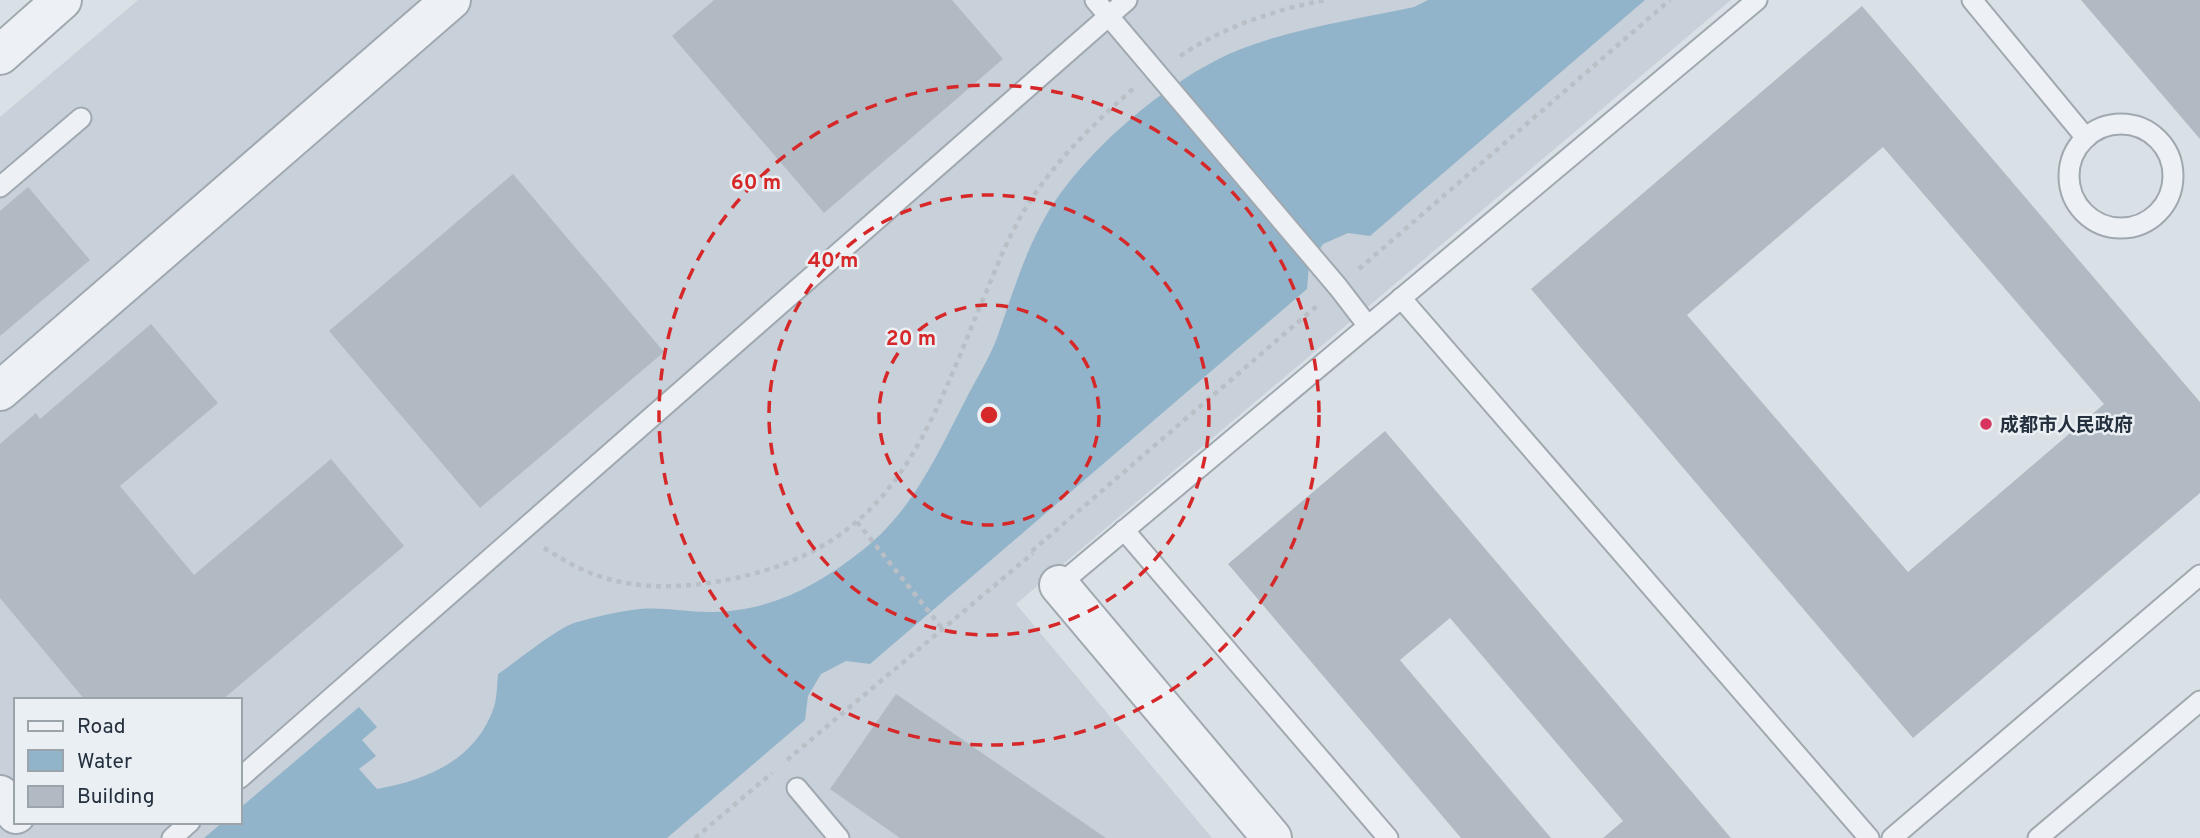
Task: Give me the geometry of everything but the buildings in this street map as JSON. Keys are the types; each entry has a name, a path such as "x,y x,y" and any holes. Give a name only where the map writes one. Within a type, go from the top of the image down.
{"street":[{"path":"0,55 62,0"},
{"path":"0,391 451,0"},
{"path":"1059,585 1272,838"},
{"path":"0,794 14,812"},
{"path":"25,824 36,838"}],"lane":[{"path":"1095,0 1368,326"},
{"path":"242,776 1127,0"},
{"path":"1059,585 1757,0"},
{"path":"1972,0 2086,138"},
{"path":"0,187 81,118"},
{"path":"2116,124 2132,125 2148,131 2161,142 2169,156 2173,173 2165,204 2154,217 2138,225 2120,228 2103,225 2088,216 2076,203 2070,186 2069,169 2075,152 2086,138 2100,128 2116,124"},
{"path":"1401,298 1868,838"},
{"path":"1124,530 1388,838"},
{"path":"1892,838 2200,575"},
{"path":"2038,838 2200,701"},
{"path":"797,788 839,838"},
{"path":"172,838 188,824"}],"path":[{"path":"519,533 582,570 637,587 695,586 758,574 824,545 858,522 895,483 925,435 950,382 997,267 1025,209 1060,160 1100,118 1137,85 1159,78 1196,45 1254,18 1325,0"},
{"path":"858,522 942,628"},
{"path":"695,838 1032,551 1059,585"}],"shaded area":[{"path":"138,0 1731,0 1016,604 1212,838 0,838 0,117"}],"water":[{"path":"1428,0 1645,0 1370,236 1348,233 1323,244 1309,265 1307,289 870,664 846,661 821,674 808,696 805,720 667,838 204,838 221,824 242,824 242,806 359,707 377,727 362,740 376,756 359,769 377,789 414,780 448,764 475,741 494,707 498,674 566,626 599,616 640,609 708,612 752,608 810,586 846,563 897,517 923,480 994,346 1019,275 1047,214 1063,190 1107,141 1159,96 1214,61 1241,49 1305,30 1414,7"}],"place":[{"name":"成都市人民政府","path":"1986,424"}]}
